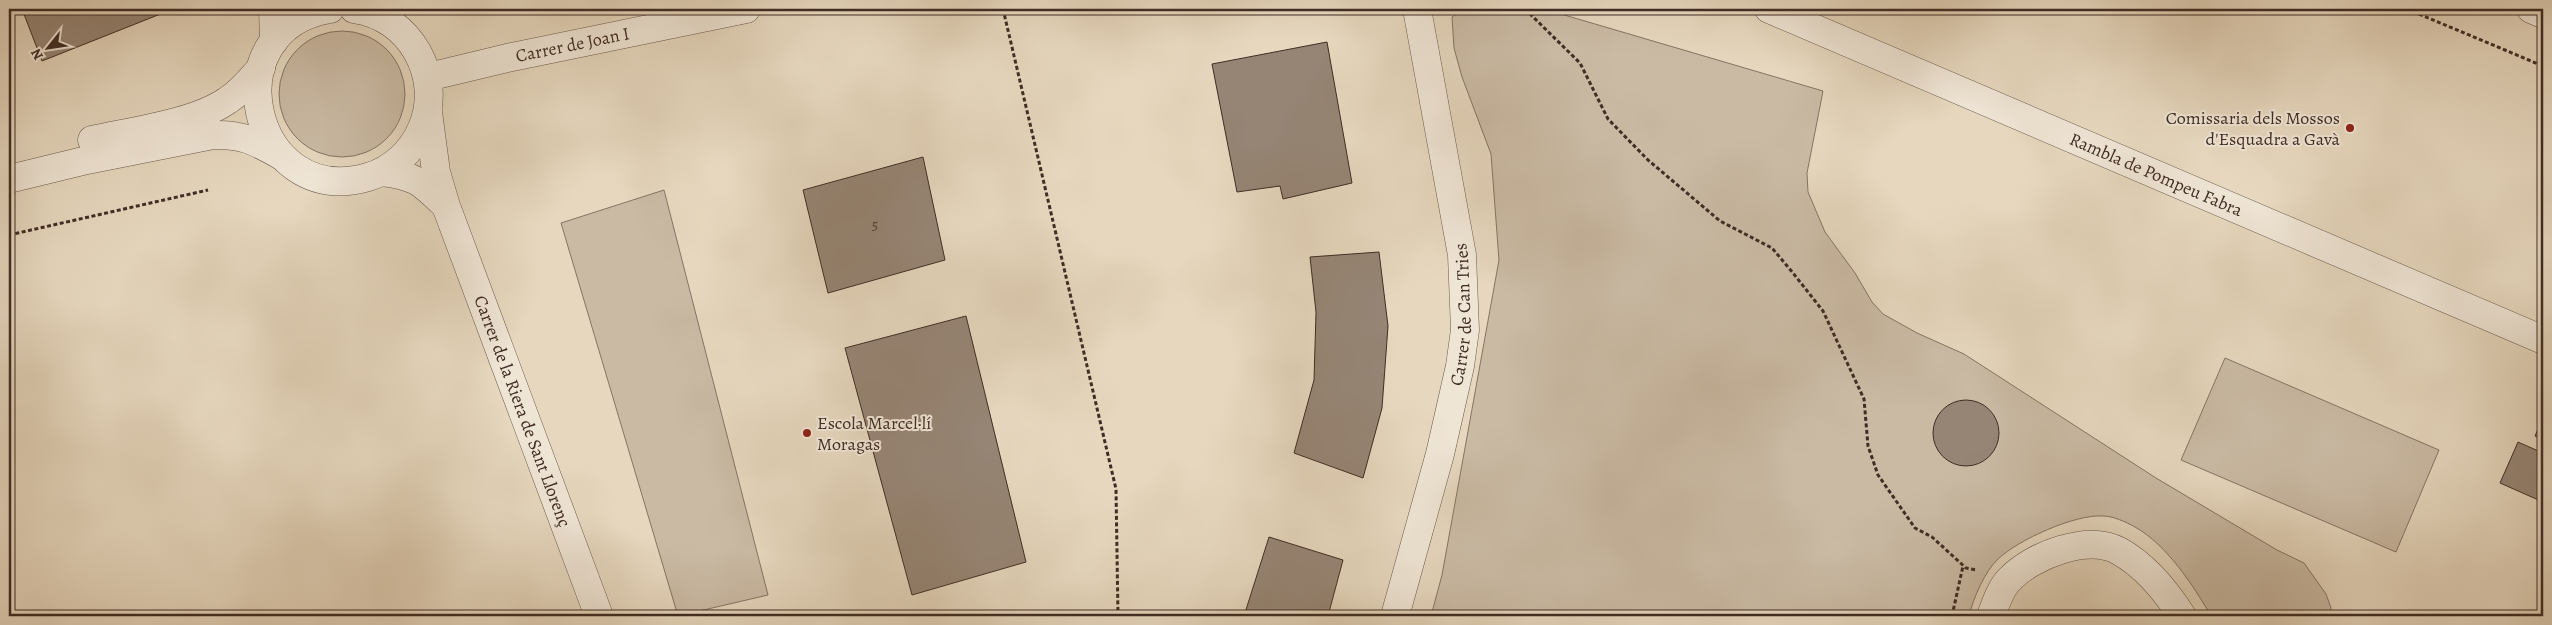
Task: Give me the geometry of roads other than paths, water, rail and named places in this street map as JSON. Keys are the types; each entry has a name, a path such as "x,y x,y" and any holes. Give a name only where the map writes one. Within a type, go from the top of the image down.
{"street":[{"path":"274,9 274,41"},
{"path":"283,157 268,138 259,115 257,91 261,68 274,41 301,18 330,9"},
{"name":"Carrer de la Riera de Sant Llorenç","path":"358,9 384,18 404,33 419,53 428,77 428,112 436,172 446,206 599,616"},
{"name":"Carrer de Joan I","path":"428,77 507,58 746,9"},
{"name":"Carrer de Can Tries","path":"1395,616 1440,454 1460,366 1465,330 1462,255 1416,9"},
{"name":"Rambla de Pompeu Fabra","path":"1769,9 2543,340"},
{"path":"2531,9 2543,14"},
{"path":"9,160 212,110 229,100 261,68"},
{"name":"Carrer de la Riera de Sant Llorenç","path":"382,172 402,158 413,145 428,112"},
{"path":"9,179 96,158 212,135 234,135 250,139 311,175 335,180 359,180 382,172"},
{"name":"Carrer de la Riera de Sant Llorenç","path":"382,172 405,174 418,180 446,206"},
{"path":"1992,616 2008,579 2038,557 2088,545 2117,550 2140,566 2159,583 2182,616"}],"place":[{"name":"Comissaria dels Mossos d'Esquadra a Gavà","path":"2350,128"},
{"name":"Escola Marcel·lí Moragas","path":"807,433"}]}
